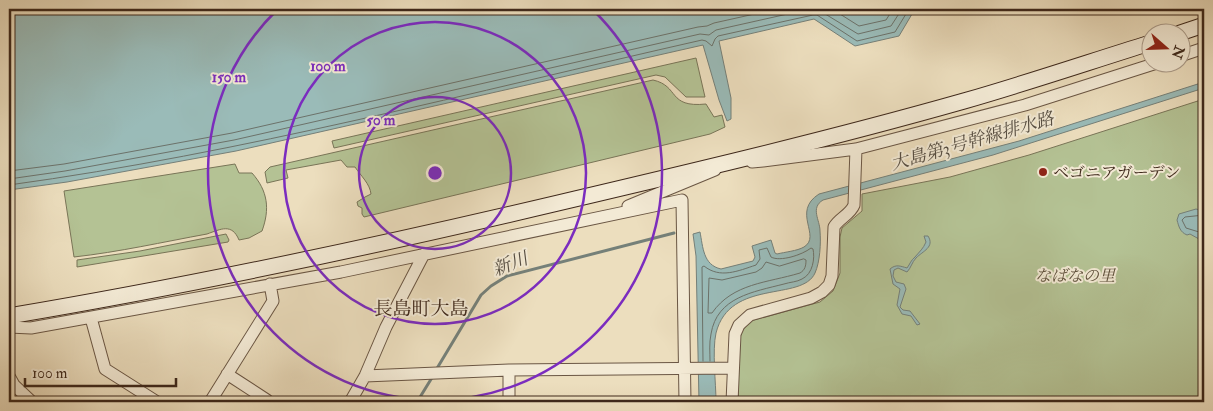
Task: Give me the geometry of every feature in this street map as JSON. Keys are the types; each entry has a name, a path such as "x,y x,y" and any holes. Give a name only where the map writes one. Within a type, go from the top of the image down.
{"street":[{"path":"1190,30 1204,25"},
{"path":"9,316 270,268 422,235 731,162 965,100 1140,46"},
{"path":"1190,53 1204,48"},
{"path":"598,218 706,175 731,162 763,161 856,149 1025,105 1140,68"},
{"path":"732,402 735,334 739,325 750,315 811,298 830,285 834,227 838,221 852,210 855,197 856,149"},
{"path":"9,327 31,328 92,318 341,272 682,200 688,367 685,402"},
{"path":"350,402 365,376 386,327 424,254"},
{"path":"210,402 273,300 270,284"},
{"path":"92,318 105,369 158,402"},
{"path":"365,376 509,370 733,368"},
{"path":"509,370 509,402"},
{"path":"227,374 267,400 266,402"},
{"path":"9,376 14,384 32,402"}],"green space":[{"path":"696,58 705,97 686,97 665,77 656,75 334,148 332,141"},
{"path":"653,80 667,87 679,100 685,103 706,104 714,117 722,115 725,127 710,134 364,217 362,208 358,206 357,202 371,194 369,187 355,167 347,167 341,160 286,170 288,178 267,183 265,172 270,167"},
{"name":"なばなの里","path":"1204,99 1204,402 738,402 739,341 742,331 750,321 820,302 833,291 840,273 840,237 842,228 862,211 862,194 950,177 1029,155"},
{"path":"235,164 239,173 252,173 264,193 267,208 262,231 249,238 239,240 233,231 221,229 207,234 141,247 74,257 64,191"},
{"path":"226,234 228,242 77,267 77,260 140,251"}],"water":[{"path":"9,9 915,9 899,36 855,46 814,19 719,41 731,98 731,119 727,121 703,45 236,151 67,182 9,190"},
{"path":"1204,82 1204,88 993,155 823,200 819,203 816,210 820,227 820,241 819,258 815,273 808,282 796,287 750,297 736,304 724,316 716,333 715,340 716,402 699,402 696,256 693,234 700,232 707,259 715,267 721,269 753,261 755,257 752,246 771,240 777,254 798,250 809,242 807,208 811,201 819,194 1019,141"},
{"path":"1196,209 1204,211 1204,252 1199,239 1183,232 1177,220 1179,214"},
{"path":"924,236 928,236 930,240 929,246 915,260 907,272 898,268 894,270 893,276 896,282 904,284 906,289 900,307 903,310 910,311 920,324 917,325 911,316 902,314 897,305 900,289 893,284 890,269 896,266 907,268 925,244"}],"waterway":[{"name":"新川","path":"436,370 481,295 507,276 674,233"},
{"name":"新川","path":"417,402 433,376"}],"place":[{"name":"ベゴニアガーデン","path":"1043,172"}],"district":[{"name":"長島町大島","path":"421,308"}],"water label":[{"name":"大島第3号幹線排水路","path":"972,141"}]}
